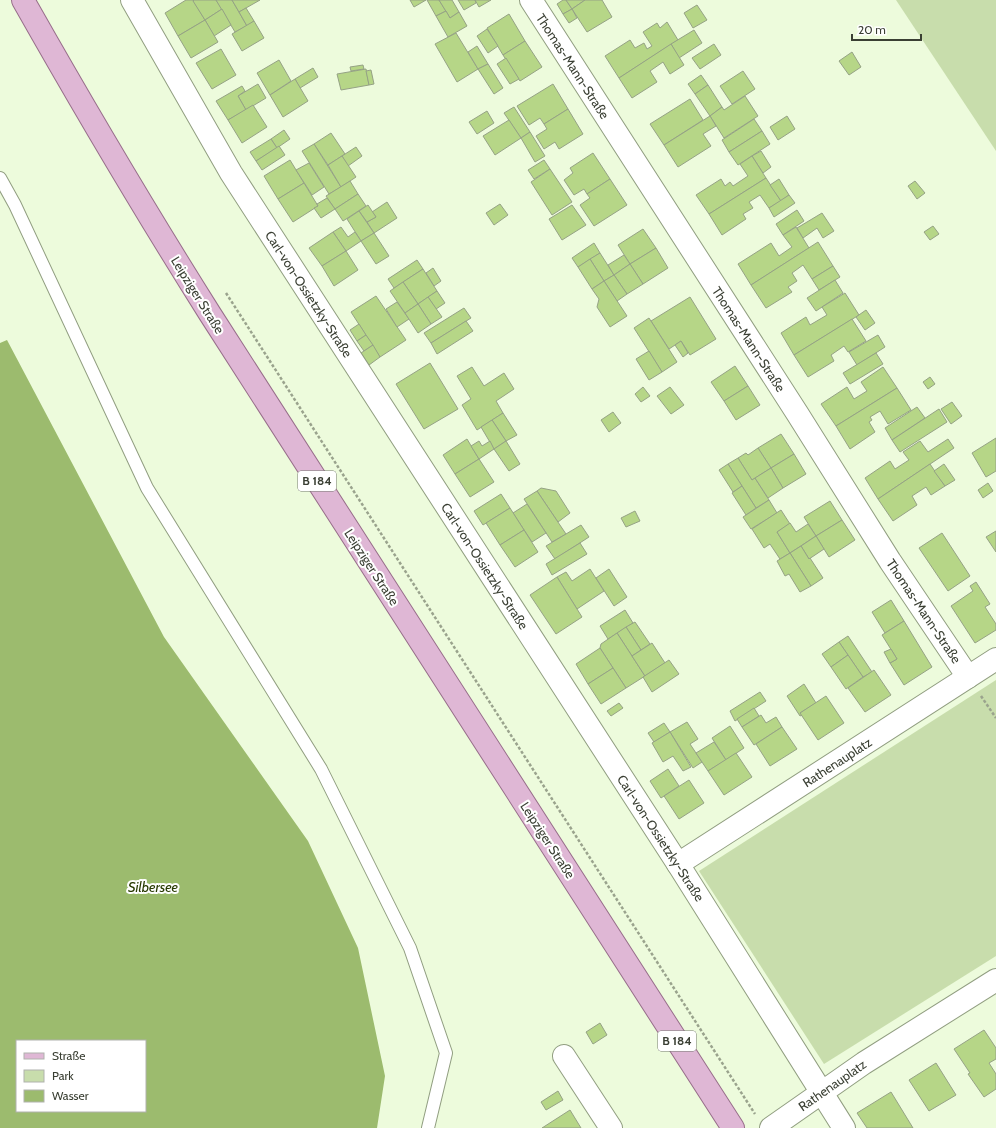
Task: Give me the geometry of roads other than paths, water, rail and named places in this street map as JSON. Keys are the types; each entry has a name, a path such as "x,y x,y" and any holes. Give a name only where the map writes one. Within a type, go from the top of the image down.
{"main road":[{"name":"Leipziger Straße","path":"23,0 113,158 210,314 733,1128"}],"street":[{"name":"Carl-von-Ossietzky-Straße","path":"132,0 231,173 678,864 844,1128"},
{"name":"Thomas-Mann-Straße","path":"530,0 801,420 890,561 968,677"},
{"name":"Rathenauplatz","path":"678,864 996,659"},
{"name":"Rathenauplatz","path":"764,1122 822,1093 864,1063 996,980"},
{"path":"564,1056 611,1128"}],"lane":[{"path":"0,178 15,205 147,488 321,770 410,948 446,1054 428,1128"}],"water":[{"name":"Silbersee","path":"7,340 164,637 308,841 358,948 385,1076 377,1128 0,1128 0,343"}]}
